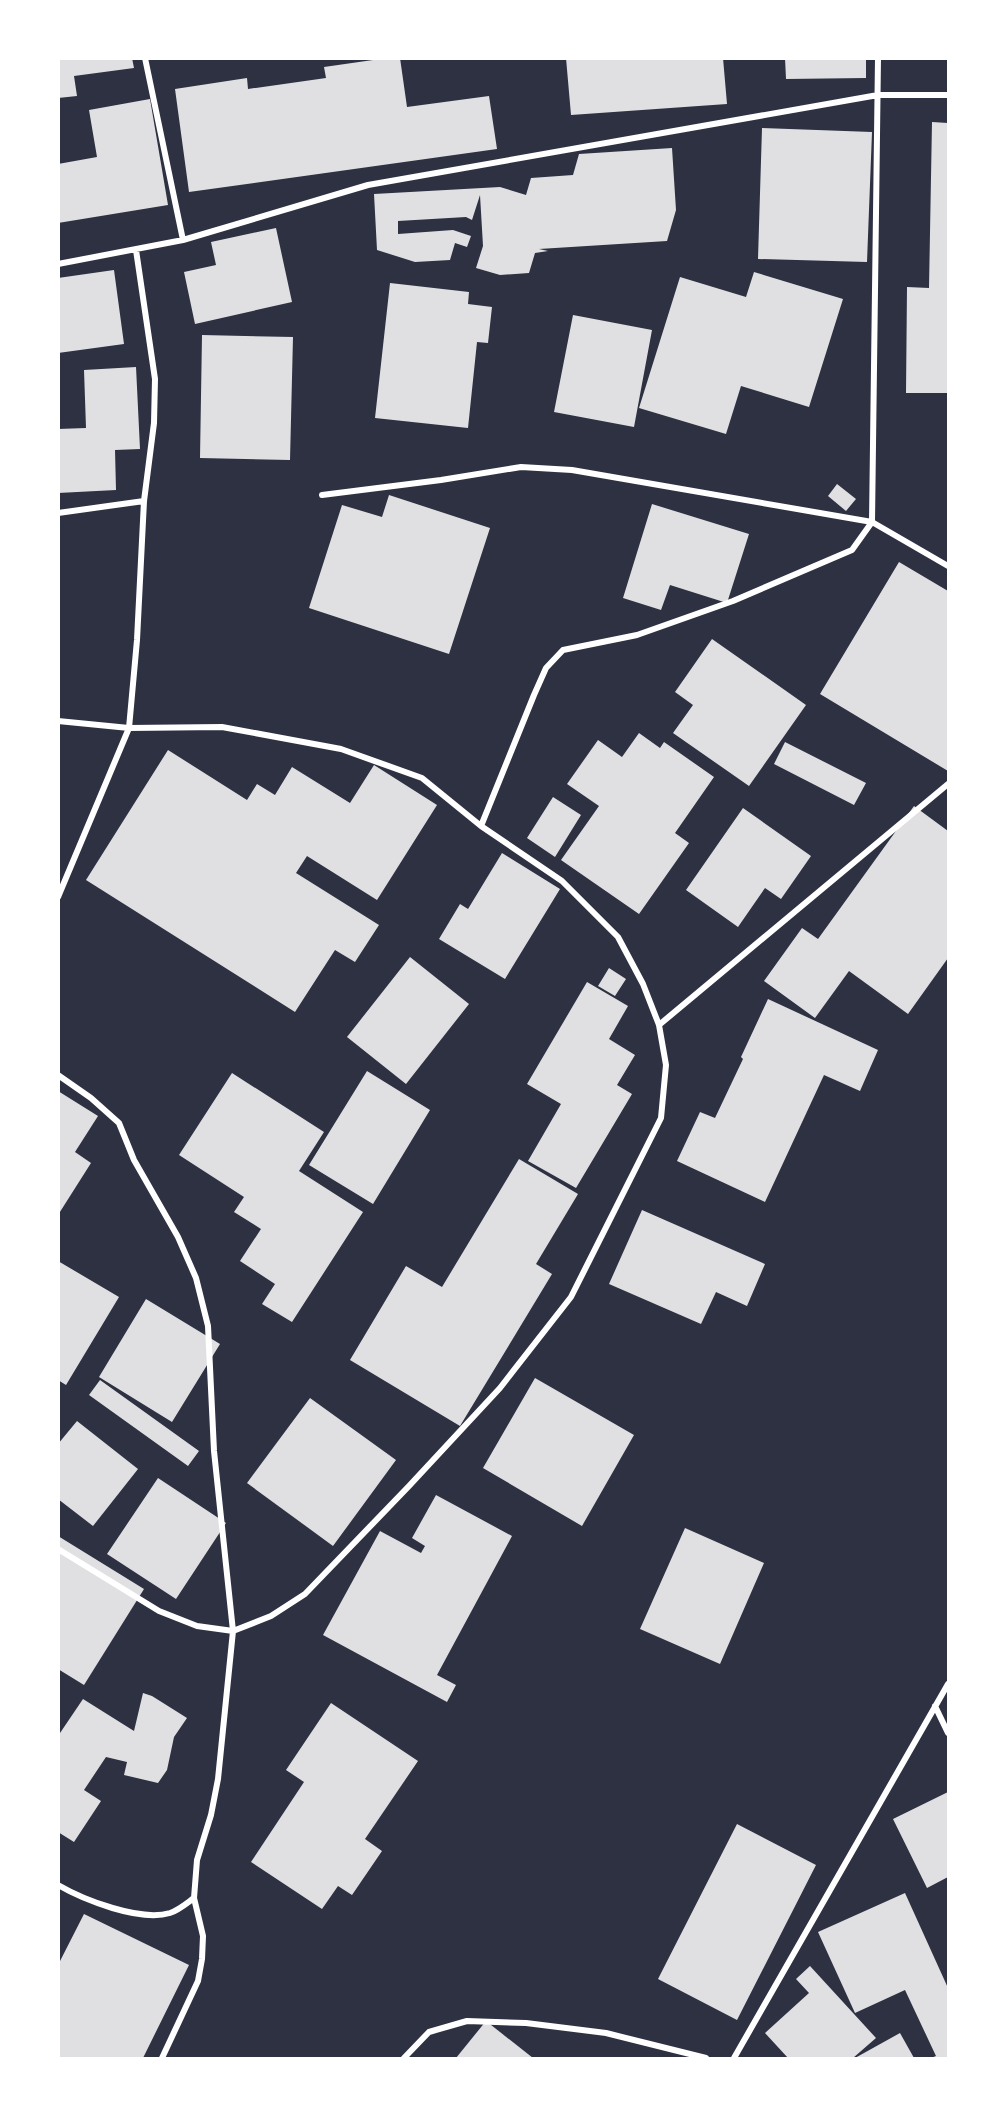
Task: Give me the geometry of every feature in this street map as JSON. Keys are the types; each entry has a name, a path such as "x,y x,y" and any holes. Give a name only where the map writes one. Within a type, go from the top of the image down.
{"street":[{"path":"145,58 183,240"},
{"path":"481,826 546,668 563,650 637,635 733,601 852,550 872,522 878,58"},
{"path":"58,264 183,240 368,185 878,95 948,95"},
{"path":"58,897 129,728 137,640 144,501 154,423 155,379 136,250"},
{"path":"321,495 521,467 572,470 872,522 948,566"},
{"path":"58,513 144,501"},
{"path":"58,721 129,728 222,727 341,749 422,778 481,826 562,881 618,937 643,984 659,1025 666,1065 661,1118 571,1297 500,1388 305,1594 271,1616 233,1631 197,1626 159,1611 58,1549"},
{"path":"659,1025 948,784"},
{"path":"58,1075 91,1098 119,1123 134,1160 178,1237 196,1278 208,1326 214,1451 233,1631 218,1779 211,1815 197,1860 195,1898 203,1936 202,1959 198,1981 162,2058"},
{"path":"734,2058 948,1684"},
{"path":"935,1706 948,1733"},
{"path":"58,1885 102,1904 145,1915 170,1913 195,1898"},
{"path":"404,2058 429,2032 467,2021 526,2023 606,2033 706,2058"}],"building":[{"path":"58,58 132,58 134,68 74,76 77,96 58,98"},
{"path":"400,58 407,107 489,96 497,149 189,192 175,89 247,78 248,89 326,78 324,67"},
{"path":"566,58 723,58 727,104 571,115"},
{"path":"785,58 866,58 866,78 786,79"},
{"path":"150,99 168,205 58,223 58,164 97,157 89,110"},
{"path":"932,122 948,123 948,393 906,393 907,287 929,288"},
{"path":"762,128 872,132 867,262 758,259"},
{"path":"672,148 676,210 667,241 539,249 548,251 535,253 529,273 500,275 476,268 483,246 480,195 472,220 466,217 398,221 398,234 453,230 471,236 467,247 455,243 450,260 415,262 377,250 374,194 500,187 526,195 531,178 573,175 579,154"},
{"path":"276,228 292,302 195,324 184,272 216,265 211,242"},
{"path":"114,270 124,344 58,353 58,278"},
{"path":"754,272 843,299 809,407 741,386 726,434 639,408 680,277 746,297"},
{"path":"390,283 469,292 468,304 492,307 488,343 477,342 468,428 375,418"},
{"path":"573,315 652,330 634,427 554,412"},
{"path":"202,335 293,337 290,460 200,458"},
{"path":"136,367 140,449 115,450 116,490 58,493 58,429 86,428 84,370"},
{"path":"837,484 856,499 846,511 828,496"},
{"path":"389,495 490,528 449,654 309,608 342,505 382,517"},
{"path":"652,504 749,534 727,603 670,585 661,610 623,598"},
{"path":"899,562 948,591 948,771 820,694"},
{"path":"712,639 806,705 749,786 673,733 693,705 675,692"},
{"path":"639,733 660,748 664,742 714,777 675,833 689,843 639,914 561,860 599,806 567,784 598,740 622,757"},
{"path":"785,742 866,783 854,805 774,764"},
{"path":"168,750 247,800 257,784 275,795 292,767 350,803 374,765 437,805 377,900 307,856 296,873 379,925 355,962 335,950 295,1012 86,880"},
{"path":"553,797 581,815 555,857 527,838"},
{"path":"914,806 948,831 948,958 908,1014 849,971 815,1018 764,981 802,928 818,939"},
{"path":"743,808 811,856 781,899 765,888 738,927 686,890"},
{"path":"502,853 560,889 505,979 439,939 460,904 468,909"},
{"path":"410,957 469,1004 406,1084 347,1037"},
{"path":"609,968 626,979 615,996 598,986"},
{"path":"587,982 628,1006 609,1039 635,1055 617,1085 632,1094 576,1188 528,1161 561,1104 527,1084"},
{"path":"768,999 878,1050 860,1091 824,1075 765,1202 677,1161 700,1112 715,1118"},
{"path":"367,1071 430,1110 373,1204 309,1165"},
{"path":"232,1073 324,1132 299,1171 363,1212 292,1322 262,1304 275,1284 240,1261 261,1229 234,1212 244,1197 179,1155"},
{"path":"58,1091 98,1116 75,1152 91,1163 58,1215"},
{"path":"519,1159 578,1194 536,1264 552,1274 460,1426 350,1360 406,1266 442,1287"},
{"path":"642,1210 765,1264 747,1306 716,1292 701,1324 609,1284"},
{"path":"58,1261 119,1297 66,1385 58,1380"},
{"path":"146,1299 220,1344 172,1422 99,1377"},
{"path":"535,1378 634,1435 582,1526 483,1468"},
{"path":"100,1380 199,1451 188,1466 89,1395"},
{"path":"310,1398 396,1460 333,1546 247,1483"},
{"path":"77,1421 138,1469 93,1526 58,1499 58,1444"},
{"path":"158,1478 226,1523 176,1599 107,1554"},
{"path":"436,1495 512,1536 437,1675 456,1685 447,1702 323,1635 380,1531 421,1553 425,1546 412,1538"},
{"path":"685,1528 764,1563 720,1664 640,1629"},
{"path":"58,1536 144,1589 84,1685 58,1669"},
{"path":"143,1693 152,1696 187,1718 174,1737 167,1770 158,1783 124,1775 127,1762 106,1757 84,1790 101,1801 74,1842 58,1832 58,1736 83,1699 134,1731"},
{"path":"331,1703 418,1761 365,1839 382,1851 352,1895 338,1886 322,1909 251,1862 304,1782 286,1770"},
{"path":"948,1792 948,1877 927,1888 893,1819"},
{"path":"737,1824 816,1865 737,2020 658,1979"},
{"path":"905,1893 948,1988 948,2058 931,2058 936,2056 905,1990 855,2013 818,1932"},
{"path":"84,1914 189,1965 143,2058 58,2058 58,1965"},
{"path":"810,1966 876,2038 853,2058 788,2058 765,2033 809,1993 796,1979"},
{"path":"486,2021 533,2058 456,2058"},
{"path":"900,2033 914,2058 855,2058"}]}
